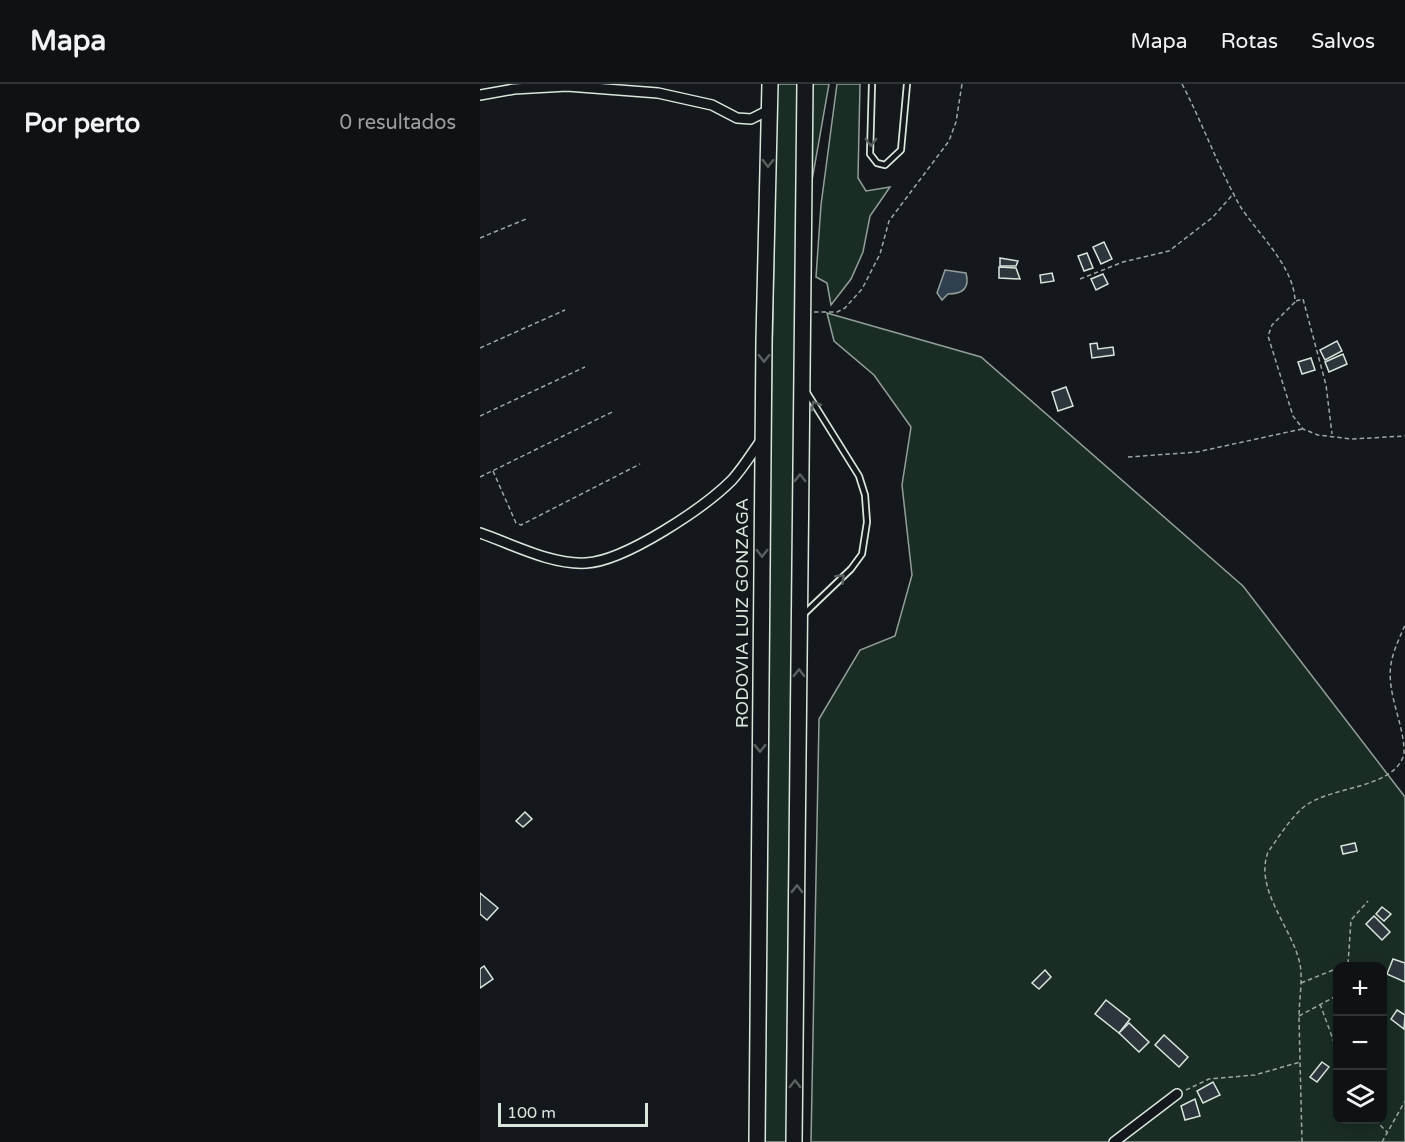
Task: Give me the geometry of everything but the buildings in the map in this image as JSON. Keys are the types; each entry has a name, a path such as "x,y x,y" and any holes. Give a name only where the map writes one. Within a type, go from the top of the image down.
{"highway":[{"name":"RODOVIA LUIZ GONZAGA","path":"757,1142 763,437 770,84"},
{"path":"794,1142 805,84"}],"street":[{"path":"480,95 514,89 567,86 658,93 712,105 737,118 751,119 767,111"},
{"path":"480,533 567,561 586,563 618,554 701,507 732,479 763,437"},
{"path":"1114,1142 1177,1094"}],"lane":[{"path":"764,84 769,134"},
{"path":"872,84 870,154 877,163 885,165 901,150 907,84"},
{"path":"799,619 851,569 862,554 867,522 865,495 859,476 801,382"}],"path":[{"path":"802,311 837,312 845,309 862,289 880,254 889,220 949,141 956,122 962,84"},
{"path":"1182,84 1240,206 1279,259 1293,290 1295,302"},
{"path":"1080,279 1123,262 1169,252 1213,217 1234,192"},
{"path":"480,238 526,219"},
{"path":"1332,435 1326,385 1303,299 1295,302 1272,325 1268,336 1293,416 1303,429 1318,435 1352,439 1405,435"},
{"path":"480,348 565,310"},
{"path":"480,416 585,367"},
{"path":"480,477 612,411"},
{"path":"1128,457 1197,452 1303,429"},
{"path":"493,471 516,523 521,525 640,464"},
{"path":"1302,1142 1299,961 1266,879 1264,861 1268,852 1304,807 1336,791 1386,776 1401,762 1404,754 1404,735 1391,664 1405,625"},
{"path":"1348,962 1351,920 1368,901"},
{"path":"1300,984 1333,970"},
{"path":"1299,1016 1333,998"},
{"path":"1320,1004 1333,1039"},
{"path":"1177,1094 1209,1079 1255,1075 1300,1061"},
{"path":"1382,1142 1405,1101"},
{"path":"1379,1124 1387,1133"}],"green space":[{"path":"777,84 829,84 811,186 789,1142 758,1142"},
{"path":"837,84 860,84 858,178 866,191 890,187 870,216 863,252 851,279 831,305 827,283 816,277 821,205"},
{"path":"827,313 981,357 1243,586 1405,797 1405,1142 811,1142 819,719 860,650 895,636 912,575 902,485 911,427 874,375 834,341"}],"water":[{"path":"945,270 966,273 967,283 964,289 958,293 948,294 942,300 937,293"}]}
